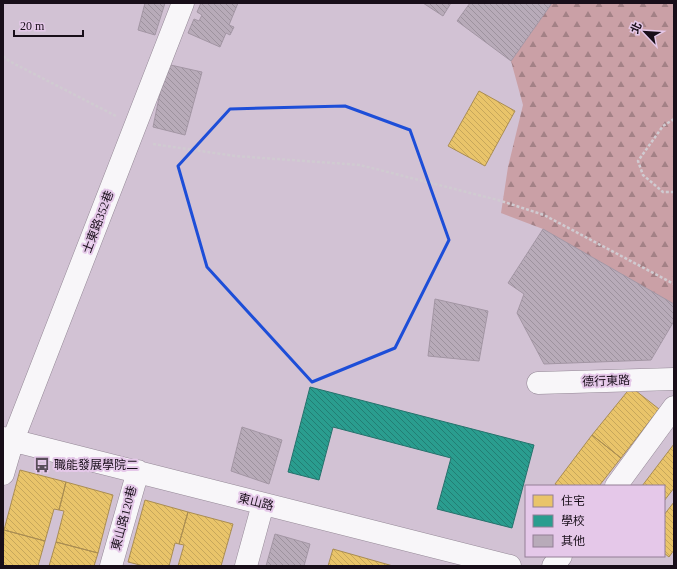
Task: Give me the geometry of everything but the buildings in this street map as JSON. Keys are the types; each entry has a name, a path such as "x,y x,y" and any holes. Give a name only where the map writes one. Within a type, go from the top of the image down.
{"street":[{"name":"士東路352巷","path":"3,474 8,439 134,129 183,3"},
{"name":"德行東路","path":"538,383 674,379"},
{"path":"617,485 674,407"},
{"name":"東山路","path":"8,439 510,566"},
{"name":"東山路120巷","path":"111,566 138,471"},
{"path":"246,566 263,504"},
{"path":"553,566 560,557"}],"path":[{"path":"3,56 9,61 117,116 151,143 235,156 360,165 498,200 544,215 674,284"},
{"path":"674,119 663,126 638,161 643,175 663,192 674,192"}],"highlighted area":[{"path":"345,106 410,130 449,240 395,348 312,382 207,267 178,166 230,109"}],"green space":[{"path":"552,3 674,3 674,304 543,229 501,213 508,167 523,105 511,61"}],"place":[{"name":"職能發展學院二","path":"42,465"}]}
